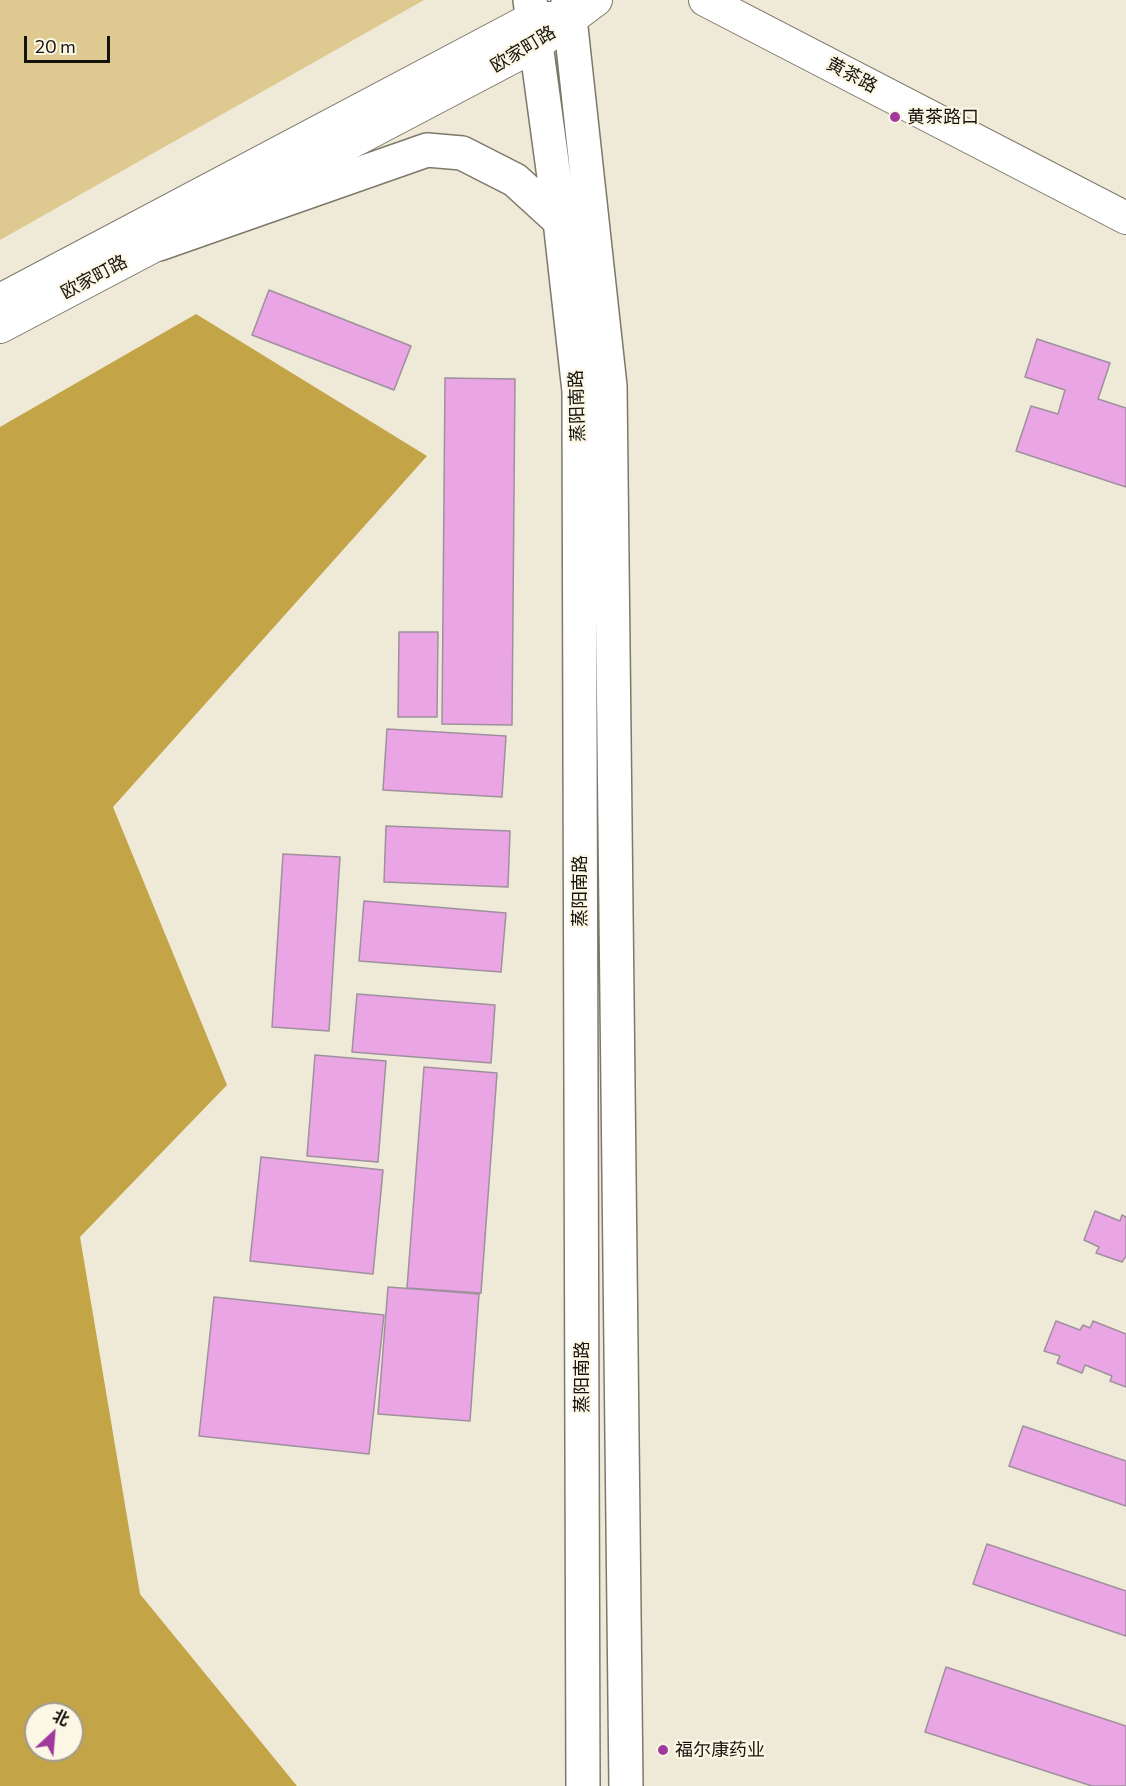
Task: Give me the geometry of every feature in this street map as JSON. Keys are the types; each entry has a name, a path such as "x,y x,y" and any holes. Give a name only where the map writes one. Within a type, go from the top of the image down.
{"main road":[{"name":"黄茶路","path":"705,0 1126,218"},
{"name":"欧家町路","path":"0,300 533,21 579,6"},
{"name":"蒸阳南路","path":"579,6 588,195 610,386 626,1786"},
{"name":"欧家町路","path":"0,327 159,244 533,21"},
{"name":"蒸阳南路","path":"533,21 560,221 579,392 583,1786"},
{"path":"159,244 428,150 462,153 515,180 560,221"}],"shaded area":[{"path":"0,0 424,0 0,240"},
{"path":"196,314 427,456 113,807 227,1085 80,1237 140,1594 297,1786 0,1786 0,427"}],"building":[{"path":"269,290 411,346 394,390 252,335"},
{"path":"1037,339 1110,363 1098,399 1126,408 1126,487 1016,451 1031,406 1058,414 1065,390 1025,377"},
{"path":"445,378 515,379 512,725 442,724"},
{"path":"399,632 438,632 437,717 398,717"},
{"path":"387,729 506,736 502,797 383,790"},
{"path":"386,826 510,831 508,887 384,882"},
{"path":"283,854 340,857 329,1031 272,1027"},
{"path":"364,901 506,913 501,972 359,961"},
{"path":"357,994 495,1005 491,1063 352,1052"},
{"path":"315,1055 386,1061 378,1162 307,1156"},
{"path":"424,1067 497,1073 481,1293 407,1288"},
{"path":"261,1157 383,1170 373,1274 250,1261"},
{"path":"1095,1211 1120,1221 1122,1215 1126,1217 1126,1256 1122,1262 1096,1253 1099,1247 1084,1240"},
{"path":"388,1287 479,1294 470,1421 378,1414"},
{"path":"214,1297 384,1315 369,1454 199,1436"},
{"path":"1056,1321 1080,1330 1083,1325 1090,1328 1093,1321 1126,1334 1126,1387 1110,1381 1112,1376 1085,1365 1082,1373 1057,1363 1060,1356 1044,1351"},
{"path":"1023,1426 1126,1461 1126,1506 1009,1466"},
{"path":"987,1544 1126,1591 1126,1636 973,1584"},
{"path":"946,1667 1126,1726 1126,1786 1092,1786 925,1732"}],"place":[{"name":"黄茶路口","path":"895,117"},
{"name":"福尔康药业","path":"663,1750"}]}
